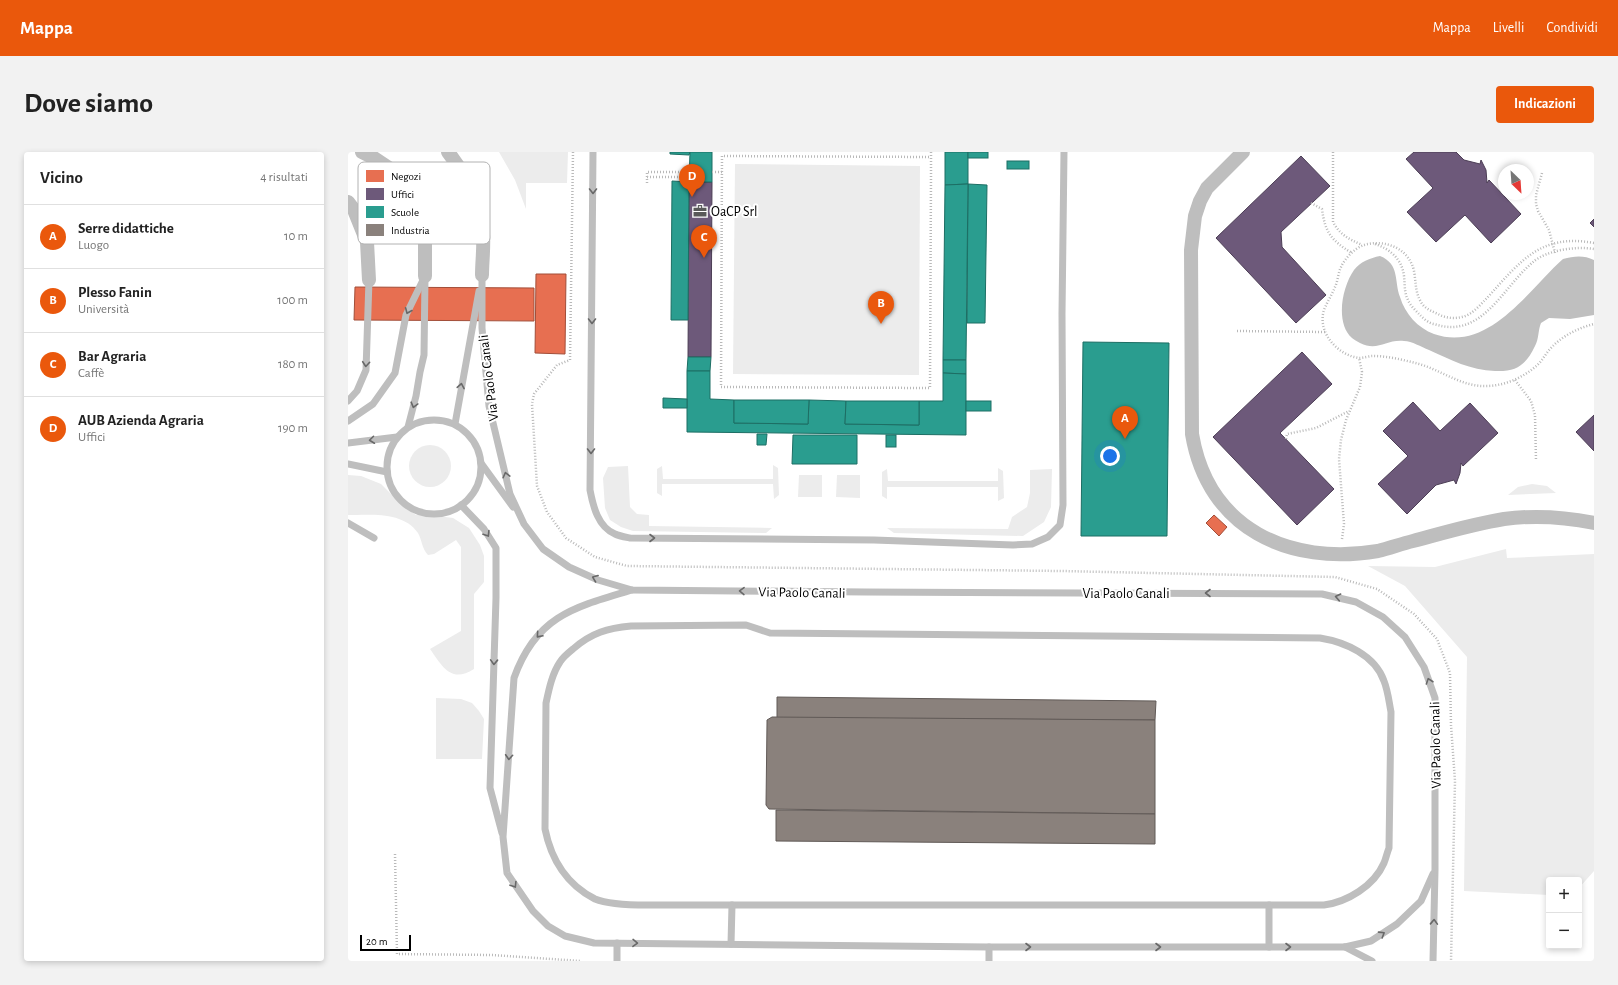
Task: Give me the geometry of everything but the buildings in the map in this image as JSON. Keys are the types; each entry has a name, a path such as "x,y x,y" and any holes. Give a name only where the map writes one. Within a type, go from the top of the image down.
{"street":[{"path":"362,152 380,162"},
{"name":"Via Paolo Canali","path":"448,152 456,162"},
{"path":"1243,152 1207,188 1200,201 1195,216 1191,250 1192,434 1195,452 1200,467 1218,499 1230,513 1264,538 1305,551 1340,554 1379,550 1467,526 1505,519 1525,517 1551,518 1573,519 1594,523"},
{"path":"348,202 354,210 358,220"},
{"path":"367,244 369,280"},
{"path":"425,276 426,244"},
{"name":"Via Paolo Canali","path":"482,275 483,244"}],"lane":[{"path":"593,152 590,490 593,506 601,522 614,534 630,538 874,540 1013,545 1032,544 1048,537 1060,525 1063,505 1062,314 1064,152"},
{"name":"Via Paolo Canali","path":"482,275 482,328 489,406 510,494 524,524"},
{"name":"Via Paolo Canali","path":"454,424 482,275"},
{"path":"348,421 373,404 395,373 406,315 425,276"},
{"path":"408,427 424,355 425,276"},
{"path":"348,401 358,391 366,370 369,280"},
{"path":"439,420 454,424 468,434 477,447 481,462 480,479 473,494 462,505 448,512 433,514 418,511 405,504 395,494 388,480 386,465 389,451 397,438 408,427 423,421 439,420"},
{"path":"348,443 397,438"},
{"name":"Via Paolo Canali","path":"481,462 543,549 569,567 598,580 632,590 1322,594 1356,602 1383,617 1405,637 1424,667 1435,698 1435,870 1433,961"},
{"path":"348,464 387,472"},
{"path":"462,505 484,529 496,548 496,598 490,788 503,837 507,873 533,911 548,926 565,936 594,943 989,947 1345,947 1371,941 1397,924 1421,901 1435,870"},
{"path":"348,523 374,538"},
{"path":"503,837 514,678 520,661 538,635 548,625 563,615 583,604 632,590"},
{"path":"746,625 770,633 1320,638 1334,640 1362,654 1373,664 1384,680 1391,712 1389,848 1384,864 1372,881 1359,892 1336,903 1324,905 732,905 632,905 596,899 570,881 558,866 548,843 545,829 546,703 552,681 560,661 584,639 599,631 613,627 632,626 746,625"},
{"path":"731,944 732,905"},
{"path":"1269,905 1269,947"},
{"path":"617,943 617,961"},
{"path":"989,947 989,961"},
{"path":"1345,947 1372,961"}],"path":[{"path":"573,152 570,360 557,365 534,394 532,404 537,486 547,512 566,538 595,557 627,566 1061,571 1335,577 1377,589 1414,614 1437,639 1450,673 1451,725 1455,781 1451,961"},
{"path":"722,152 721,388 930,388 931,152"},
{"path":"829,152 830,157"},
{"path":"1333,152 1333,222 1346,238 1363,246"},
{"path":"722,156 931,157"},
{"path":"647,177 683,177 689,172 647,172 647,177 647,183"},
{"path":"712,172 722,172"},
{"path":"1542,173 1536,195 1536,204 1538,211 1549,230 1555,253"},
{"path":"1311,203 1322,209 1324,222 1332,239 1352,253"},
{"path":"1594,243 1573,240 1552,244 1532,253 1520,262 1475,310 1463,317 1451,318 1440,316 1422,304 1416,294 1411,262 1405,253 1396,246 1382,242 1363,246 1352,253 1341,266 1336,286 1324,310 1322,322 1325,332 1334,347 1344,353 1359,358 1373,356 1406,360 1422,364 1469,383 1485,386 1515,380 1535,367 1551,348 1563,338 1575,330 1594,324"},
{"path":"1373,244 1383,247 1394,254 1400,262 1404,274 1407,299 1414,309 1422,318 1433,324 1444,327 1458,327 1481,318 1534,261 1555,253 1583,247 1594,249"},
{"path":"1237,331 1325,332"},
{"path":"1340,554 1344,524 1339,459 1341,440 1349,411 1360,387 1362,372 1359,358"},
{"path":"1515,380 1531,401 1535,415 1536,461"},
{"path":"1286,440 1287,434 1316,428 1349,411"},
{"path":"395,854 397,954 492,955 582,961"}],"shaded area":[{"path":"499,152 568,152 567,183 526,183 526,209 515,180"},
{"path":"735,164 920,166 919,375 733,374"},
{"path":"1380,256 1386,259 1394,268 1398,291 1402,303 1409,315 1423,328 1434,334 1454,338 1472,335 1490,327 1506,315 1563,259 1575,257 1586,257 1594,260 1594,315 1570,319 1549,318 1541,323 1532,353 1524,363 1515,369 1502,371 1469,367 1407,341 1392,342 1377,346 1366,345 1352,338 1347,331 1343,323 1342,305 1346,286 1356,267 1366,261"},
{"path":"426,445 434,445 442,448 448,454 451,466 448,478 442,484 434,487 426,487 418,484 412,478 409,470 409,462 412,454 418,448"},
{"path":"773,465 778,468 779,495 774,499 773,484 662,484 662,496 657,493 657,469 662,466 663,479 773,479"},
{"path":"628,466 630,507 637,514 649,515 649,526 772,528 766,533 633,531 621,527 610,520 605,508 603,478 608,467"},
{"path":"998,468 1003,471 1004,498 998,501 998,487 887,487 887,499 882,496 882,472 887,469 888,481 998,481"},
{"path":"1052,469 1051,507 1044,522 1023,536 894,533 887,528 1008,529 1012,517 1027,507 1030,493 1030,470"},
{"path":"348,475 361,476 381,484 404,507 416,515 453,518 469,528 480,545 484,556 484,582 474,594 474,669 459,675 453,674 443,667 430,649 461,631 461,547 456,540 434,554 428,555 424,550 418,533 412,526 404,521 386,516 348,515"},
{"path":"799,475 822,475 822,497 798,497"},
{"path":"837,475 860,475 860,498 836,497"},
{"path":"1532,484 1547,486 1556,493 1508,495 1518,487"},
{"path":"1506,549 1507,558 1594,554 1594,871 1582,885 1582,877 1546,877 1546,895 1464,891 1467,657 1405,586 1368,566 1435,567"},
{"path":"436,698 461,699 472,703 479,711 484,719 482,759 436,759"}],"place":[{"name":"AUB Azienda Agraria","path":"692,197"},
{"name":"OaCP Srl","path":"700,211"},
{"name":"Bar Agraria","path":"704,258"},
{"name":"Plesso Fanin","path":"881,324"},
{"name":"Serre didattiche","path":"1125,439"}]}
